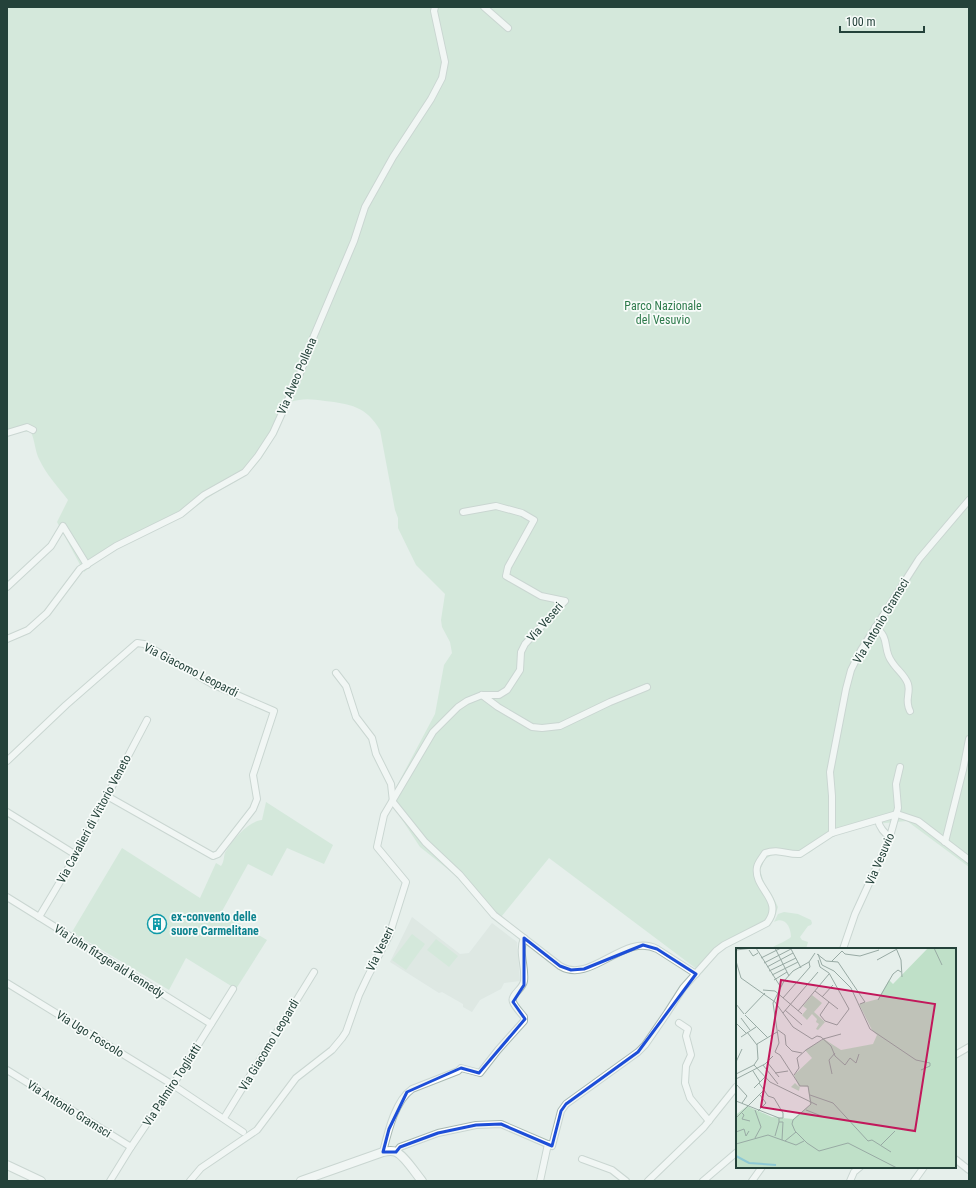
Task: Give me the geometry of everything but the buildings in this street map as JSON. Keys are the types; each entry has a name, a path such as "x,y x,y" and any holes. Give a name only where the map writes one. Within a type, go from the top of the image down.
{"street":[{"name":"Via Alveo Pollena","path":"7,639 28,630 47,614 80,569 116,546 181,514 204,495 245,472 258,456 273,433 301,371 313,338 354,241 365,207 393,157 431,99 442,78 445,62 434,10 435,7"},
{"path":"484,7 508,28"},
{"path":"7,433 27,427 33,430"},
{"name":"Via Antonio Gramsci","path":"832,833 832,796 830,772 851,670 860,650 919,559 969,500"},
{"name":"Via Veseri","path":"190,1181 201,1168 256,1130 296,1078 332,1050 346,1032 359,995 389,936 406,882 377,847 384,815 433,732 458,707 482,695 499,694 507,690 520,670 521,652 525,644 565,601 540,596 506,576 508,568 534,520 522,513 496,506 463,512"},
{"path":"7,587 51,546 63,526 87,565"},
{"path":"875,627 884,635 889,658 901,672 909,686 907,704 910,712"},
{"name":"Via Giacomo Leopardi","path":"7,761 66,705 137,643 144,644 156,650 212,684 274,711 253,775 257,799 253,809 218,854 213,856 107,796"},
{"path":"336,673 346,686 356,717 372,738 376,754 391,784 393,802 425,842 460,876 494,915 560,966 567,969 584,969 626,950 643,945 651,946 657,949 696,974"},
{"path":"482,695 498,707 532,727 542,728 560,726 610,702 647,687"},
{"name":"Via Cavalieri di Vittorio Veneto","path":"39,917 76,855 147,720"},
{"path":"945,842 969,739"},
{"name":"Via Vesuvio","path":"843,948 855,914 890,837 897,814 899,801 896,784 900,767"},
{"path":"7,812 76,855"},
{"path":"540,1181 561,1111 566,1104 638,1052 645,1045 683,988 716,951 724,945 767,923 772,916 772,903 762,886 757,872 759,862 765,853 775,850 800,854 832,833 897,814 918,822 969,860"},
{"path":"878,820 878,823 886,835 890,837"},
{"name":"Via john fitzgerald kennedy","path":"7,897 211,1024"},
{"path":"382,1152 389,1128 401,1100 407,1092 458,1071 461,1068 480,1073 524,1021 524,1017 513,1002 513,997 524,985 525,979 522,951 524,938"},
{"name":"Via Giacomo Leopardi","path":"224,1118 314,972"},
{"name":"Via Ugo Foscolo","path":"7,983 173,1085"},
{"name":"Via Palmiro Togliatti","path":"110,1181 130,1148 173,1085 233,989"},
{"path":"679,1023 688,1029 686,1036 691,1052 685,1073 687,1091 690,1098 709,1121"},
{"path":"956,1054 969,1047"},
{"name":"Via Antonio Gramsci","path":"7,1070 130,1148"},
{"path":"173,1085 243,1132"},
{"path":"648,1181 709,1121 736,1087"},
{"path":"396,1152 400,1147 438,1133 476,1125 501,1124 550,1145"},
{"path":"301,1181 382,1152 396,1152 402,1156 422,1181"},
{"path":"703,1181 736,1153"},
{"path":"582,1159 612,1170 626,1181"},
{"path":"956,1160 969,1170"},
{"path":"7,1165 41,1181"},
{"path":"752,1181 761,1168"},
{"path":"850,1181 854,1172 859,1168"},
{"path":"914,1181 923,1168"}],"highlighted area":[{"path":"524,938 560,966 571,970 584,969 643,945 657,949 696,974 638,1052 566,1104 561,1111 552,1146 501,1124 476,1125 438,1133 400,1147 396,1152 383,1152 389,1129 407,1092 461,1068 479,1073 525,1019 513,1002 524,985"}],"shaded area":[{"path":"412,917 460,954 469,953 492,923 517,942 520,981 504,983 501,989 480,1000 472,1012 463,1007 463,1004 442,992 439,993 390,962"}],"green space":[{"name":"Parco Nazionale del Vesuvio","path":"7,7 969,7 969,867 907,821 874,824 835,834 809,853 796,857 776,853 765,859 760,870 764,883 778,907 774,919 768,926 719,952 702,973 549,858 497,922 454,874 420,847 399,815 393,793 435,714 444,665 452,653 450,642 442,627 441,620 445,594 416,565 398,528 398,518 395,510 380,430 375,422 363,411 350,405 311,399 290,402 266,451 251,470 182,516 119,548 95,563 84,572 57,522 68,500 42,465 31,432 18,431 7,434"},
{"path":"266,802 333,845 324,864 287,848 272,876 248,864 221,913 267,940 236,989 186,958 169,990 72,932 122,848 200,898 216,863 221,866 225,853 233,841 247,827 257,821 262,820"},
{"path":"784,912 798,914 811,920 811,925 808,926 800,937 802,940 808,942 806,948 772,948 791,937 789,926 784,921 781,920 774,922 778,914"},
{"path":"412,934 425,944 406,970 392,960"},
{"path":"436,939 458,956 449,967 427,950"}],"place":[{"name":"ex-convento delle suore Carmelitane","path":"157,924"}]}
